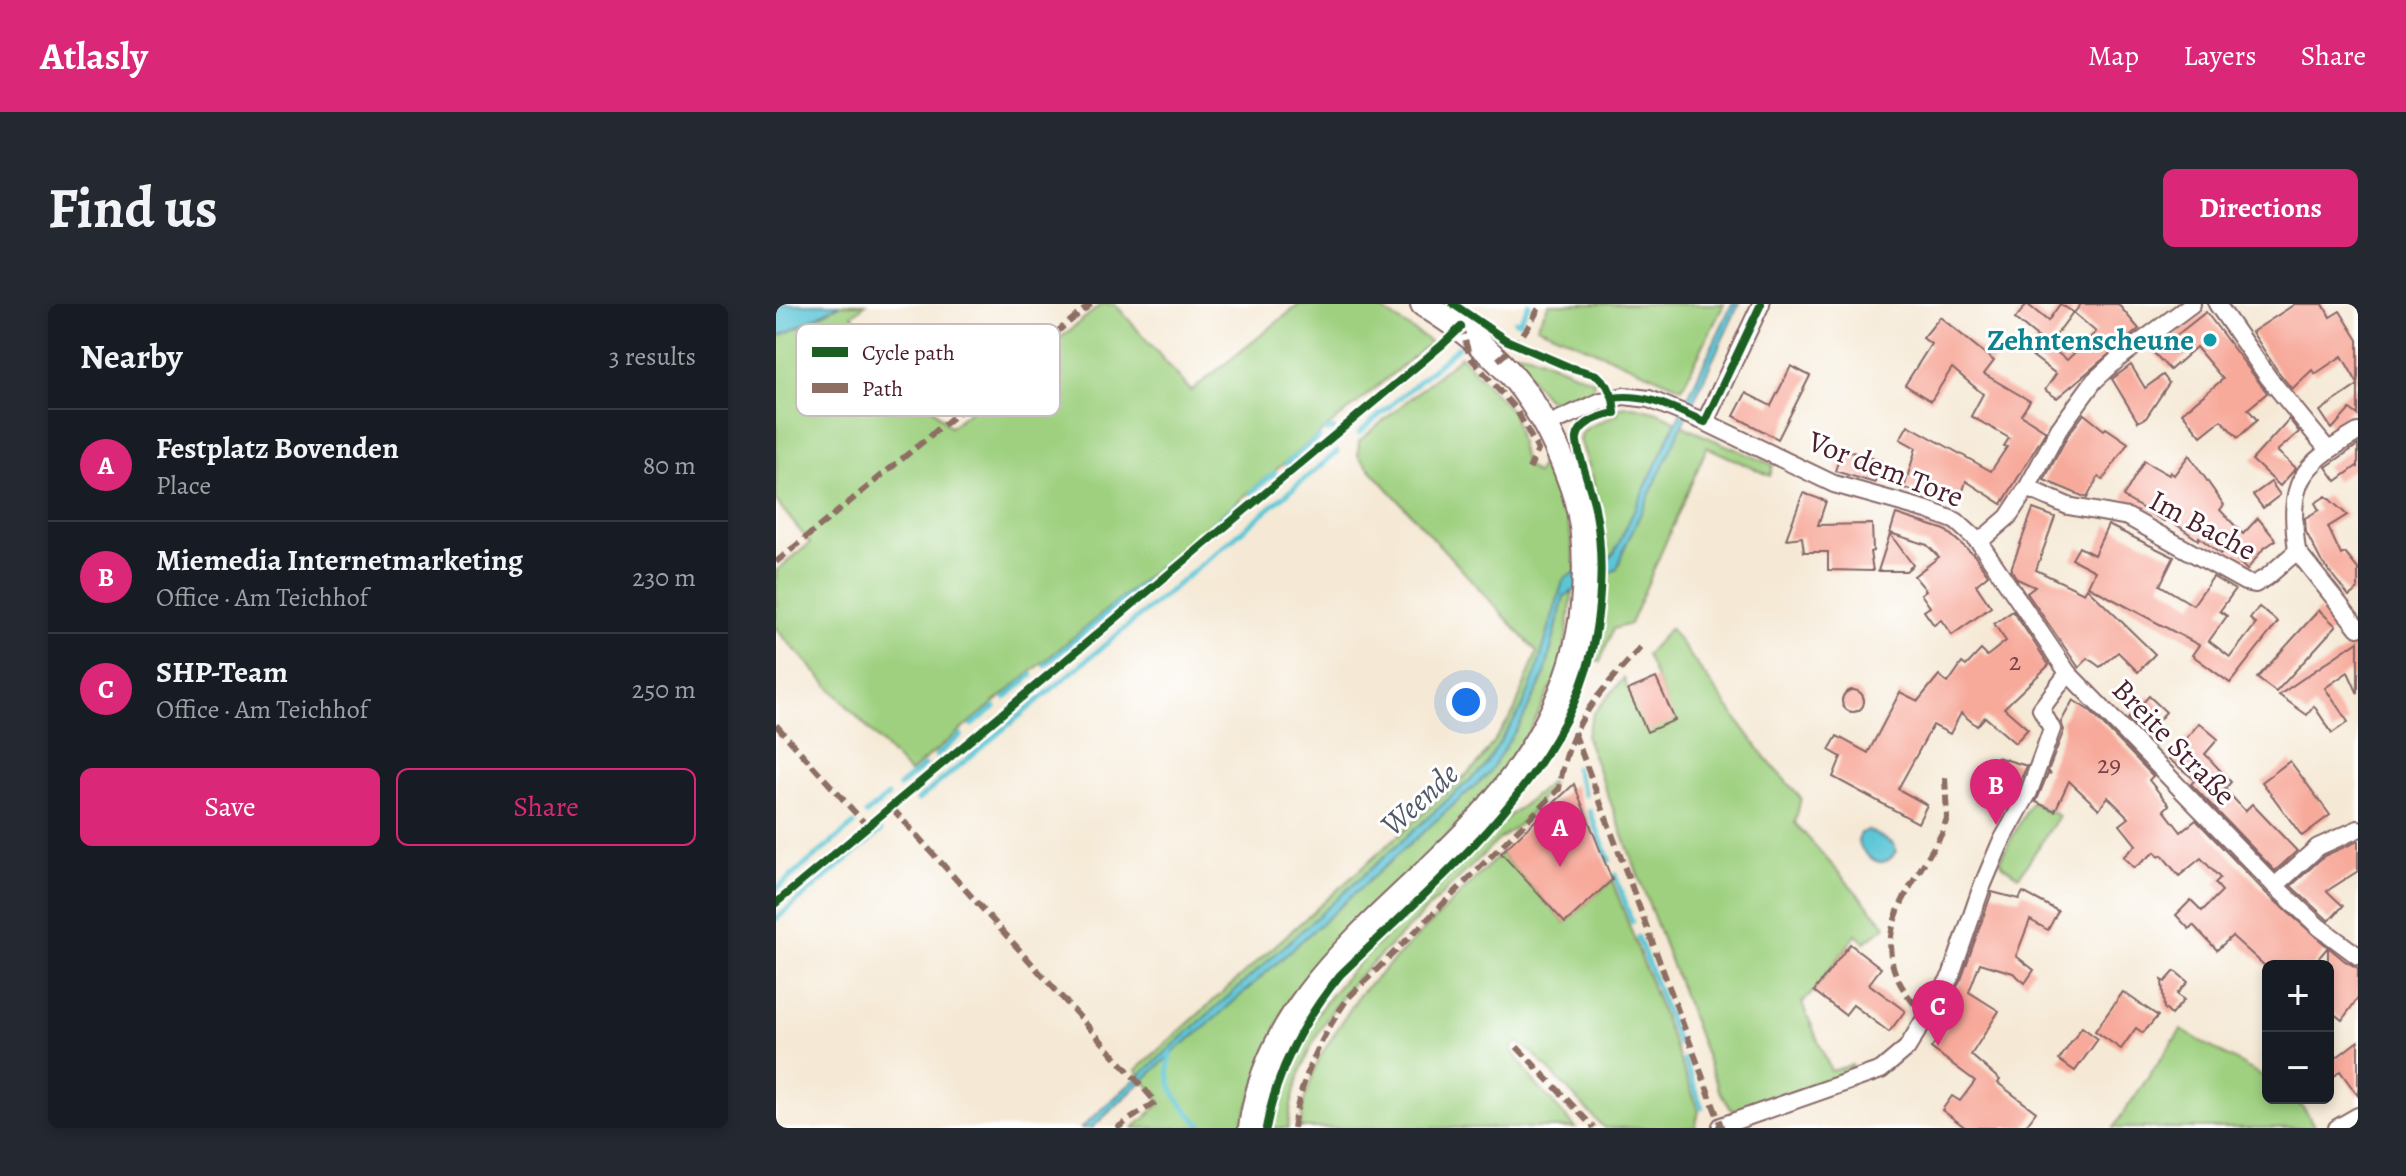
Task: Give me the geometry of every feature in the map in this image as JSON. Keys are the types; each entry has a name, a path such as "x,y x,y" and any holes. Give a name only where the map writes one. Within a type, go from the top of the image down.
{"main road":[{"path":"1251,1128 1259,1091 1272,1056 1310,988 1354,940 1474,823 1518,772 1548,721 1570,672 1582,615 1585,551 1576,499 1547,425 1527,394 1498,360 1461,327 1423,304"}],"street":[{"path":"1700,420 1761,304"},
{"path":"1979,542 2008,517 2059,429 2094,381 2119,358 2192,304"},
{"path":"2217,304 2268,377 2328,450 2358,432"},
{"name":"Vor dem Tore","path":"1547,425 1613,398 1638,396 1671,406 1834,484 1945,516 1968,530 1979,542"},
{"name":"Im Bache","path":"2328,450 2295,489 2297,551 2358,628"},
{"name":"Im Bache","path":"2027,488 2068,506 2128,517 2245,582 2255,584 2267,577 2297,551"},
{"name":"Breite Straße","path":"1979,542 2068,673 2275,886 2319,927 2358,956"},
{"path":"1721,1126 1881,1070 1907,1048 1955,966 1981,889 2000,844 2029,792 2052,729 2041,709 2068,673"},
{"path":"2275,886 2318,847 2358,829"},
{"path":"2337,1128 2358,1116"}],"green space":[{"path":"841,304 866,304 852,315 860,324 803,324"},
{"path":"1102,304 1115,304 1191,391 1300,304 1373,304 1431,342 909,773 776,629 776,571 810,543 776,501 776,338 796,328 796,416 940,416 950,427 964,416 1060,416 1060,338"},
{"path":"1549,304 1724,304 1682,388 1537,326"},
{"path":"1517,352 1594,381 1593,390 1571,402 1559,403 1547,398 1511,355"},
{"path":"1461,356 1513,413 1525,465 1536,474 1548,455 1565,502 1576,570 1562,666 1518,753 1461,822 1304,980 1283,1011 1240,1128 1134,1128 1161,1103 1136,1070 1477,765 1514,712 1537,652 1358,456 1359,441"},
{"path":"1633,406 1658,412 1691,430 1773,465 1770,476 1707,447 1630,624 1613,629 1600,662 1595,659 1607,587 1607,546 1604,545 1592,475 1580,440 1587,428 1618,414 1617,407"},
{"path":"1670,628 1767,760 1801,798 1795,823 1886,926 1865,942 1856,935 1802,1003 1831,1071 1852,1065 1854,1072 1744,1113 1731,1109 1719,1090 1586,737 1593,714 1624,678 1628,690 1674,720 1646,655"},
{"path":"1550,782 1552,784 1526,819 1497,841 1356,979 1310,1048 1296,1086 1288,1128 1270,1128 1279,1090 1293,1055 1332,993 1486,836"},
{"path":"2031,802 2059,816 2019,876 2000,860"},
{"path":"1501,853 1565,923 1612,880 1699,1111 1695,1128 1604,1128 1534,1054 1518,1042 1511,1049 1535,1083 1576,1128 1300,1128 1304,1101 1319,1058 1359,995"},
{"path":"2181,1030 2262,1076 2262,1104 2299,1104 2315,1128 2113,1128"}],"water":[{"path":"782,304 841,304 803,324 796,324 796,328 776,338 776,307"},
{"path":"1732,304 1739,304 1617,569 1564,596 1545,674 1523,719 1488,774 1092,1128 1081,1128 1482,769 1522,708 1536,673 1563,581 1614,553"},
{"path":"1868,830 1894,844 1896,851 1891,858 1880,862 1865,853 1858,841 1861,833"}],"building":[{"path":"2027,304 2048,321 2060,304 2073,312 2048,346 2067,360 2096,332 2074,313 2081,304 2118,304 2139,329 2057,398 2045,390 2056,374 2026,351 2037,337 2015,319"},
{"path":"2295,304 2323,304 2330,317 2340,311 2358,340 2358,384 2342,356 2315,374 2312,370 2292,389 2277,370 2252,332"},
{"path":"2206,312 2267,393 2248,409 2257,420 2238,438 2221,420 2201,436 2182,413 2223,379 2196,347 2170,370 2154,353"},
{"path":"1940,317 1994,361 1984,374 2030,401 2021,415 2046,431 2002,504 1966,481 1959,504 1904,488 1916,448 1900,439 1908,425 1991,471 2007,447 2004,446 2009,438 1971,416 1983,394 1952,368 1931,401 1905,385 1931,344 1923,338"},
{"path":"2131,365 2145,388 2163,375 2169,383 2146,418 2138,422 2112,379"},
{"path":"1791,366 1810,376 1778,439 1734,416 1746,393 1771,406"},
{"path":"2358,385 2358,415 2350,409 2332,429 2320,411"},
{"path":"2084,414 2128,443 2103,480 2098,477 2087,498 2044,480 2068,435"},
{"path":"2289,419 2299,432 2277,451 2296,468 2280,486 2252,460"},
{"path":"2358,445 2358,468 2336,481 2326,467"},
{"path":"1842,449 1881,461 1875,483 1835,471"},
{"path":"2189,455 2224,505 2220,510 2243,534 2258,518 2276,540 2263,549 2247,570 2226,548 2220,554 2166,517 2164,521 2123,497 2144,461 2174,475"},
{"path":"2271,482 2280,495 2263,508 2253,495"},
{"path":"1803,493 1826,501 1818,525 1872,524 1873,551 1870,552 1873,571 1828,570 1828,552 1804,552 1802,537 1786,539"},
{"path":"2326,496 2347,515 2328,527 2341,555 2345,553 2358,569 2358,589 2349,596 2321,561 2306,532 2305,518 2319,510 2315,503"},
{"path":"2033,509 2055,517 2036,570 2084,593 2087,588 2155,654 2138,672 2118,652 2100,667 2088,658 2079,668 2027,593 2035,587 2017,579 2011,569"},
{"path":"1896,514 1945,530 1974,555 1988,575 1976,585 1991,607 1952,635 1941,620 1934,625 1924,611 1930,607 1921,594 1926,590 1914,576 1939,557 1927,545 1890,533"},
{"path":"2108,525 2174,557 2160,585 2193,605 2213,577 2235,590 2220,611 2227,616 2209,641 2230,657 2256,624 2250,619 2259,607 2278,622 2230,683 2192,655 2199,645 2088,586 2095,571 2072,559 2079,547 2094,555"},
{"path":"1890,534 1913,565 1906,571 1878,571"},
{"path":"2319,610 2336,626 2276,692 2257,678"},
{"path":"2013,611 2049,665 2004,708 2028,729 2015,743 1985,717 1977,726 1961,713 1950,734 1933,725 1898,789 1927,805 1918,823 1833,777 1841,757 1829,750 1837,736 1868,753 1900,692 1918,701 1939,675 1948,683 1962,663 1966,666 1981,650 1987,656 2006,641 1994,624"},
{"path":"2358,641 2358,694 2348,672 2325,688 2348,722 2332,733 2314,706 2307,715 2279,695"},
{"path":"1656,678 1675,720 1647,732 1628,690"},
{"path":"1853,690 1861,693 1864,701 1861,709 1853,712 1845,709 1842,701 1845,693"},
{"path":"2149,696 2166,712 2144,736 2128,719"},
{"path":"2073,700 2090,711 2153,776 2149,780 2169,805 2164,810 2181,832 2196,820 2267,894 2328,947 2317,960 2262,960 2262,963 2232,936 2217,950 2193,925 2189,929 2176,915 2191,900 2202,911 2222,891 2215,883 2220,878 2201,858 2179,876 2162,855 2159,857 2155,852 2134,868 2123,857 2136,845 2120,825 2129,818 2108,797 2099,809 2069,781 2055,811 2036,802 2048,773 2051,774 2048,771 2064,730 2061,722"},
{"path":"2199,723 2218,739 2205,754 2231,782 2225,789 2245,811 2252,804 2297,851 2275,871 2191,784 2195,780 2169,759"},
{"path":"1997,757 2027,766 2009,806 1992,801 1997,782 1990,780"},
{"path":"2290,761 2330,815 2302,836 2262,782"},
{"path":"1574,784 1612,880 1565,923 1501,853"},
{"path":"2358,841 2358,871 2327,891 2343,906 2329,921 2291,886 2324,856"},
{"path":"1992,892 2019,899 2023,892 2058,911 2048,930 2030,920 2016,956 2034,970 2025,983 2013,973 1980,963 1969,992 1999,1011 1971,1055 2000,1080 1998,1083 2036,1112 2024,1128 1966,1128 1942,1110 1952,1096 1960,1101 1975,1081 1931,1048 1951,1022 1940,1015 1961,980"},
{"path":"1850,944 1881,968 1869,984 1905,1011 1889,1032 1853,1005 1845,1015 1814,991"},
{"path":"2328,947 2358,968 2358,998 2342,1020 2334,1014 2334,960 2328,960"},
{"path":"2175,971 2188,982 2177,994 2184,1000 2171,1015 2164,1008 2162,980 2165,982"},
{"path":"2123,992 2158,1016 2143,1033 2136,1028 2121,1049 2095,1031"},
{"path":"2082,1027 2098,1039 2075,1071 2059,1060"},
{"path":"2358,1041 2358,1096 2340,1071 2334,1076 2334,1059"}],"waterway":[{"path":"1515,321 1519,322 1529,304"},
{"path":"1359,433 1458,347"},
{"path":"1326,431 1334,429"},
{"path":"1286,464 1319,437"},
{"path":"918,800 1337,452"},
{"path":"1251,493 1275,473"},
{"path":"1210,527 1237,505"},
{"path":"1183,550 1199,537"},
{"path":"1154,574 1172,559"},
{"path":"1045,665 1146,581"},
{"path":"1005,698 1032,675"},
{"path":"972,725 995,707"},
{"path":"936,756 961,735"},
{"path":"899,786 924,766"},
{"path":"1575,768 1585,795"},
{"path":"866,814 888,796"},
{"path":"1590,811 1609,860"},
{"path":"776,889 854,824"},
{"path":"776,919 881,831"},
{"path":"1615,875 1632,922"},
{"path":"1638,937 1678,1043"},
{"path":"1171,1051 1171,1085 1180,1103 1204,1128"},
{"path":"1684,1059 1702,1108"}],"marked path":[{"path":"1060,329 1091,304"},
{"path":"1498,360 1523,334 1541,304"},
{"path":"1458,329 1461,327 1470,357 1517,411 1538,450 1529,469"},
{"path":"776,562 954,416"},
{"path":"1293,1128 1313,1060 1348,998 1559,789 1578,727 1599,695 1642,646"},
{"path":"776,725 868,827"},
{"path":"1574,732 1721,1126 1717,1128"},
{"path":"1927,1017 1906,992 1894,969 1890,947 1893,925 1901,904 1942,833 1947,818 1945,777"},
{"path":"892,808 1156,1102 1117,1128"},
{"path":"1517,1047 1594,1128"}],"cycle path":[{"path":"1266,1128 1284,1066 1314,1010 1340,975 1457,863 1529,779 1559,734 1581,686 1595,635 1600,588 1598,523 1577,438 1586,424 1615,413 1613,398 1607,385 1597,375 1569,367 1506,340 1453,304"},
{"path":"1613,398 1649,400 1705,422 1761,304"},
{"path":"776,903 1461,327"}],"place":[{"name":"Zehntenscheune","path":"2210,340"},
{"name":"Miemedia Internetmarketing","path":"1996,825"},
{"name":"Festplatz Bovenden","path":"1560,867"},
{"name":"SHP-Team","path":"1938,1046"}],"water label":[{"name":"Weende","path":"1419,799"}]}
